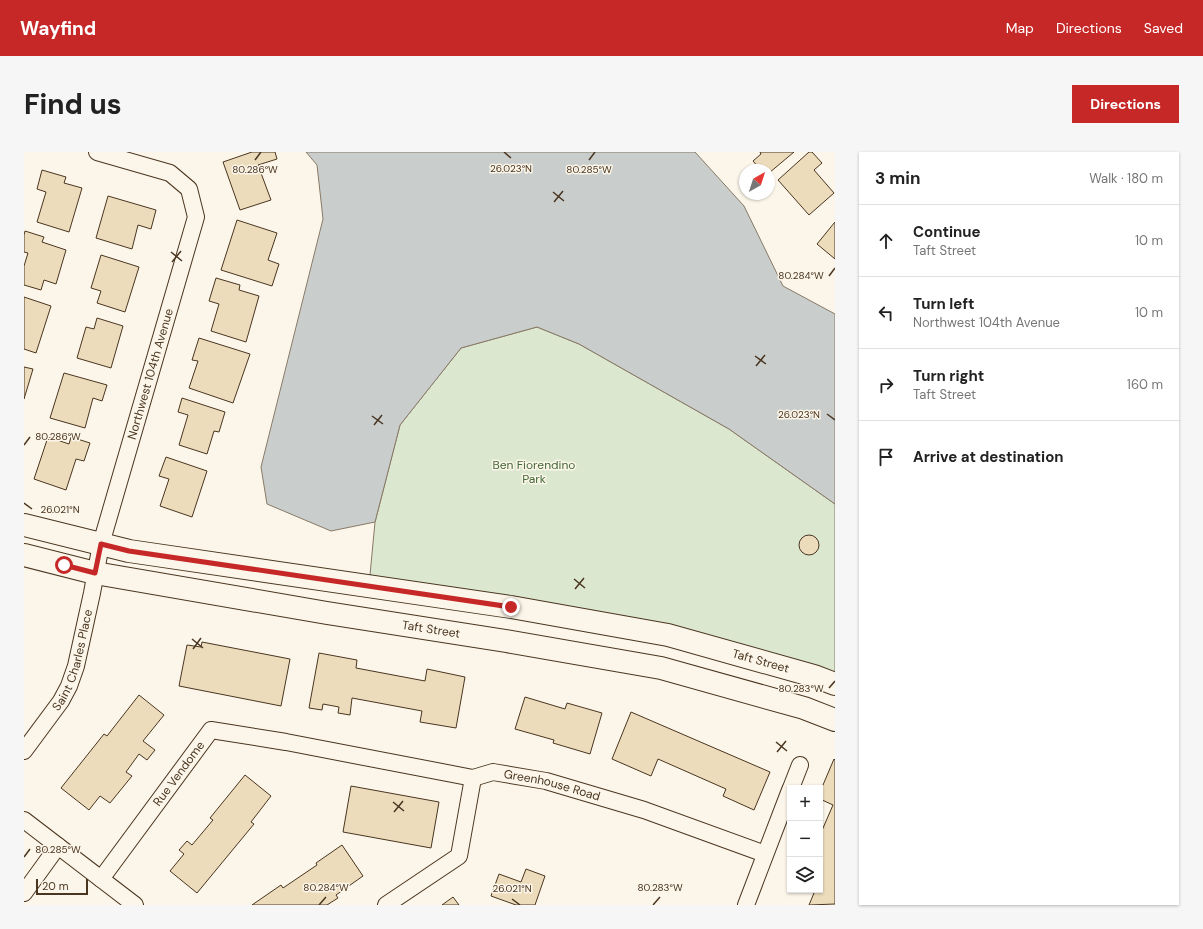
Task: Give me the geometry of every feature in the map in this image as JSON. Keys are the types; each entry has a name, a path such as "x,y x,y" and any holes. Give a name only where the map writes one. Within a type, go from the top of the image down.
{"street":[{"name":"Northwest 104th Avenue","path":"97,152 170,173 189,189 196,217 98,559"},
{"name":"Taft Street","path":"24,525 98,559 129,551 511,607 668,635 814,676 835,684"},
{"name":"Taft Street","path":"24,555 98,559 327,613 506,641 661,668 804,708 835,720"},
{"name":"Saint Charles Place","path":"24,751 61,701 69,686 76,666 98,559"},
{"name":"Rue Vendome","path":"101,879 211,730 286,742"},
{"name":"Greenhouse Road","path":"286,742 473,778 494,772 546,781 644,810 765,854"},
{"path":"792,785 800,765"},
{"path":"386,905 459,856 473,778"},
{"path":"746,905 787,797"},
{"path":"24,820 135,905"},
{"path":"24,893 58,846"}],"green space":[{"name":"Ben Fiorendino Park","path":"537,327 579,344 729,429 835,504 835,675 655,633 370,575 375,522 400,425 461,348"}],"shaded area":[{"path":"306,152 695,152 744,206 783,286 835,314 835,504 729,429 579,344 537,327 461,348 400,425 375,522 331,531 267,504 261,467 323,219 317,165"}],"building":[{"path":"252,152 275,152 277,159 258,165 271,200 240,210 223,162"},
{"path":"760,152 794,152 775,168 775,164 756,164 753,161 761,154"},
{"path":"809,152 812,152 822,163 814,170 834,193 809,215 778,180"},
{"path":"42,170 66,177 64,183 82,188 69,232 37,222 46,192 37,189"},
{"path":"108,196 156,210 151,229 138,225 132,249 96,238"},
{"path":"237,220 277,233 268,260 279,264 272,286 221,270"},
{"path":"835,222 835,259 817,244"},
{"path":"25,231 44,237 42,242 66,250 56,284 44,280 41,290 24,285 24,266 28,253 24,252"},
{"path":"101,255 139,267 125,312 97,303 101,291 91,288"},
{"path":"216,278 240,285 239,290 259,296 246,342 211,331 219,304 209,301"},
{"path":"24,297 51,306 36,353 24,349"},
{"path":"97,318 123,326 111,368 77,358 86,327 94,329"},
{"path":"199,338 250,354 233,403 189,388 198,361 192,360"},
{"path":"24,367 33,369 24,399"},
{"path":"64,373 107,385 102,401 93,398 85,428 50,418"},
{"path":"182,398 225,412 219,432 214,431 207,454 179,445 188,415 178,412"},
{"path":"48,437 69,444 71,437 90,443 84,461 76,459 66,490 34,479"},
{"path":"166,457 207,471 192,517 160,506 169,479 159,476"},
{"path":"809,535 816,538 819,545 816,552 809,555 802,552 799,545 802,538"},
{"path":"202,642 290,659 281,706 179,686 187,645 201,647"},
{"path":"319,653 357,660 356,668 425,681 427,669 465,677 456,728 420,722 422,711 352,698 350,715 338,713 339,707 323,704 322,710 309,708"},
{"path":"139,695 164,715 143,741 155,750 147,760 139,754 126,772 132,776 110,803 100,796 89,810 61,788 104,734 107,736"},
{"path":"525,697 565,709 567,703 602,713 590,754 553,743 554,740 515,729"},
{"path":"631,712 770,772 754,810 723,796 726,789 658,759 651,776 612,759"},
{"path":"834,759 835,904 809,905 814,893 823,893 823,828 833,805 823,800 823,785"},
{"path":"245,775 271,796 251,822 254,824 197,893 170,871 184,854 179,850 187,841 192,845 213,820 210,818"},
{"path":"351,786 439,802 431,848 343,832"},
{"path":"342,845 363,876 336,895 338,898 327,905 252,905 281,885 283,888 317,865 316,863"},
{"path":"526,869 545,876 535,905 516,905 491,896 499,874 521,882"},
{"path":"453,897 459,905 442,905"}],"route":[{"path":"64,565 95,573 101,544 129,551 511,607"}]}
